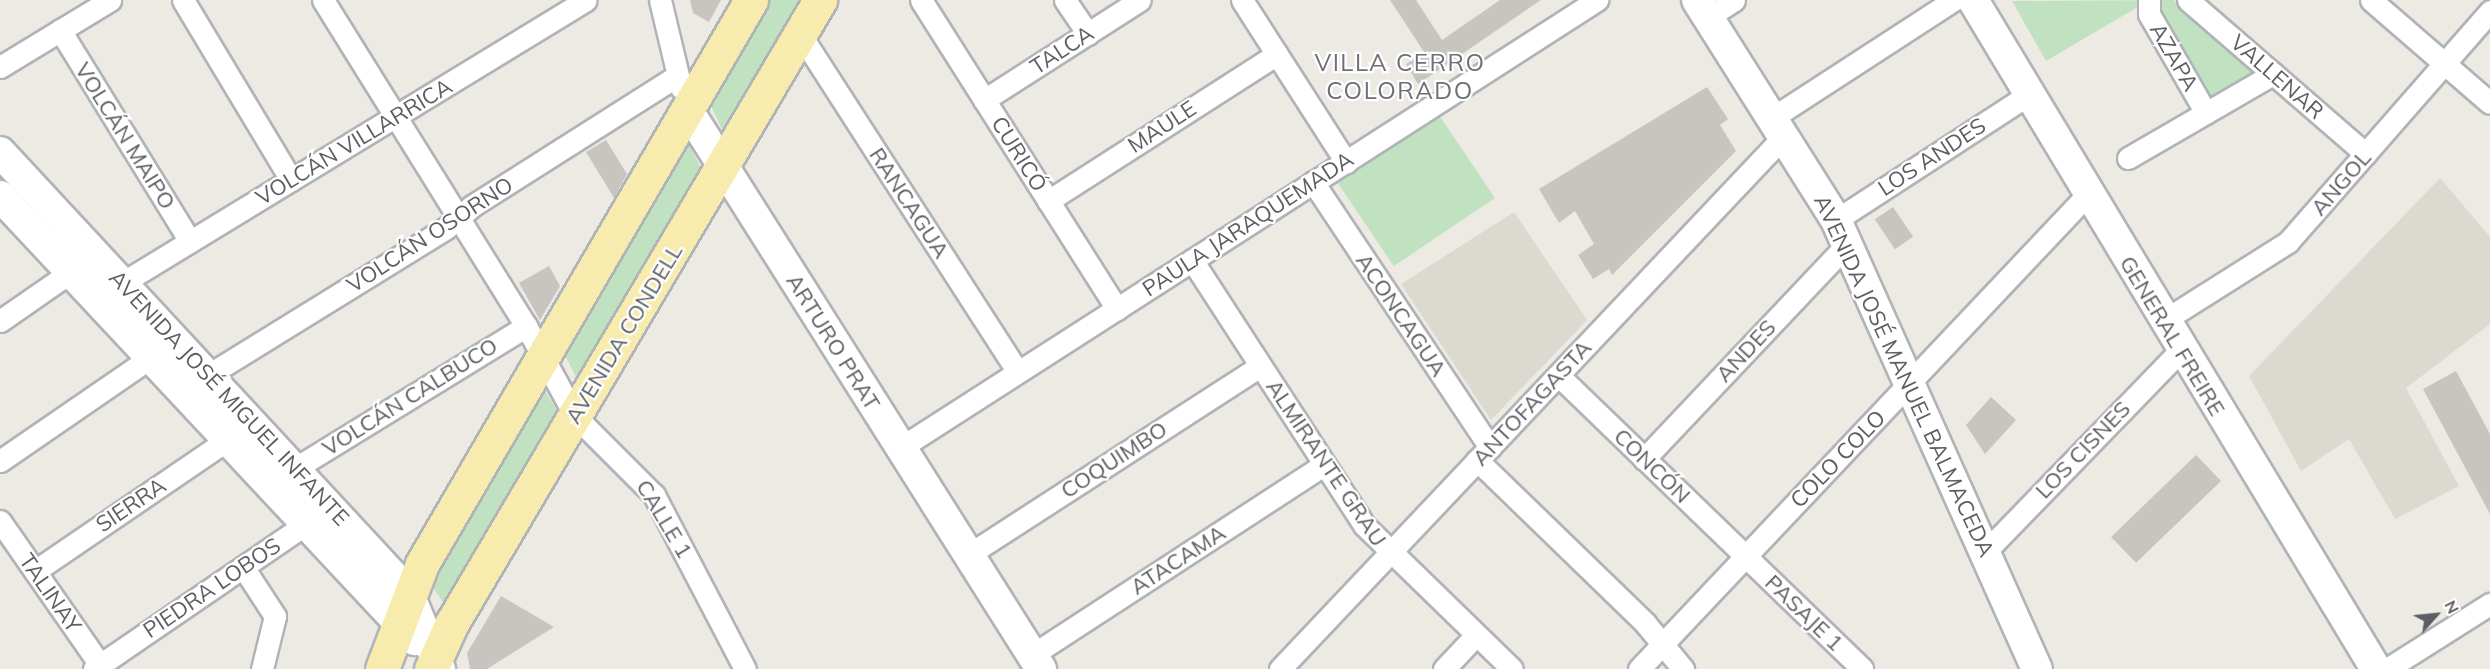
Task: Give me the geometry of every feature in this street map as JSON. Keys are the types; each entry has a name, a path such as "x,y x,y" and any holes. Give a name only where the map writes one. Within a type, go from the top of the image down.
{"main road":[{"path":"382,669 408,592 751,0"},
{"name":"AVENIDA CONDELL","path":"435,666 575,416 820,0"},
{"name":"GENERAL FREIRE","path":"1973,0 2086,195 2376,669"},
{"name":"AVENIDA JOSÉ MANUEL BALMACEDA","path":"1702,9 1778,127 1841,232 1912,382 2037,669"},
{"name":"ARTURO PRAT","path":"687,109 722,169 1036,662"},
{"name":"AVENIDA JOSÉ MIGUEL INFANTE","path":"0,152 408,592 435,666"},
{"name":"AVENIDA JOSÉ MIGUEL INFANTE","path":"0,196 435,666"}],"street":[{"path":"0,67 110,0"},
{"path":"183,0 291,180"},
{"name":"VOLCÁN VILLARRICA","path":"122,283 586,0"},
{"name":"ARTURO PRAT","path":"660,0 687,109"},
{"name":"CURICÓ","path":"921,0 1117,309"},
{"path":"1065,0 1088,34"},
{"name":"TALCA","path":"984,100 1140,0"},
{"path":"1242,0 1346,162"},
{"name":"PAULA JARAQUEMADA","path":"900,448 1597,0"},
{"path":"1702,9 1734,0"},
{"name":"ANTOFAGASTA","path":"1280,669 1558,375 1778,127 1954,0"},
{"name":"AZAPA","path":"2148,0 2150,14 2206,113"},
{"name":"VALLENAR","path":"2187,0 2366,154"},
{"path":"2371,0 2490,103"},
{"name":"CALLE 1","path":"330,2 396,116 544,355 575,416 654,495 745,669"},
{"name":"ANGOL","path":"2163,321 2274,254 2366,154 2490,11"},
{"name":"VOLCÁN MAIPO","path":"60,30 190,241"},
{"name":"RANCAGUA","path":"800,34 1018,372"},
{"name":"MAULE","path":"1048,201 1277,54"},
{"name":"AZAPA","path":"2128,158 2273,74"},
{"name":"VOLCÁN OSORNO","path":"182,391 459,217 677,76"},
{"name":"LOS ANDES","path":"1841,232 2028,95"},
{"name":"ACONCAGUA","path":"1313,182 1483,454 1683,669"},
{"name":"COLO COLO","path":"1639,669 2086,195"},
{"name":"ANDES","path":"1644,459 1841,232"},
{"path":"0,321 96,255"},
{"name":"ALMIRANTE GRAU","path":"1192,260 1324,465 1389,554 1512,669"},
{"name":"VOLCÁN CALBUCO","path":"294,469 526,326"},
{"name":"LOS CISNES","path":"1986,551 2181,350"},
{"path":"0,461 150,358"},
{"name":"COQUIMBO","path":"968,555 1260,366"},
{"name":"CONCÓN","path":"1558,375 1746,556"},
{"name":"SIERRA","path":"35,571 227,440"},
{"name":"ATACAMA","path":"1036,662 1324,465"},
{"name":"PIEDRA LOBOS","path":"97,667 330,507"},
{"name":"TALINAY","path":"0,521 97,667"},
{"name":"PASAJE 1","path":"1746,556 1862,669"},
{"path":"243,567 275,616 262,669"},
{"path":"2387,669 2490,604"},
{"path":"1444,669 1476,635"}],"shaded area":[{"path":"2440,178 2490,237 2490,324 2406,388 2459,486 2395,519 2349,439 2301,471 2249,376"},
{"path":"1514,212 1587,320 1491,420 1401,284"}],"green space":[{"path":"767,0 804,0 725,136 708,99"},
{"path":"2174,0 2258,70 2195,105 2141,5 2046,61 2012,1"},
{"path":"1439,115 1495,198 1394,266 1338,183"},
{"path":"687,141 702,170 578,381 564,353"},
{"path":"545,391 558,412 447,608 431,585"}],"building":[{"path":"690,0 721,0 709,22 693,13"},
{"path":"1390,0 1416,0 1442,40 1500,0 1541,0 1418,84 1406,64 1424,52"},
{"path":"1707,87 1728,119 1720,125 1736,151 1612,275 1609,269 1593,279 1578,255 1594,244 1575,211 1559,223 1539,189"},
{"path":"606,140 627,174 614,198 586,152"},
{"path":"1893,207 1913,237 1895,249 1875,219"},
{"path":"549,266 560,286 540,320 519,283"},
{"path":"2456,371 2490,434 2490,514 2423,389"},
{"path":"1991,397 2016,420 1985,454 1966,425"},
{"path":"2196,455 2221,481 2136,563 2111,537"},
{"path":"501,596 554,627 487,669 470,669 467,653"}],"district":[{"name":"VILLA CERRO COLORADO","path":"1400,77"}]}
